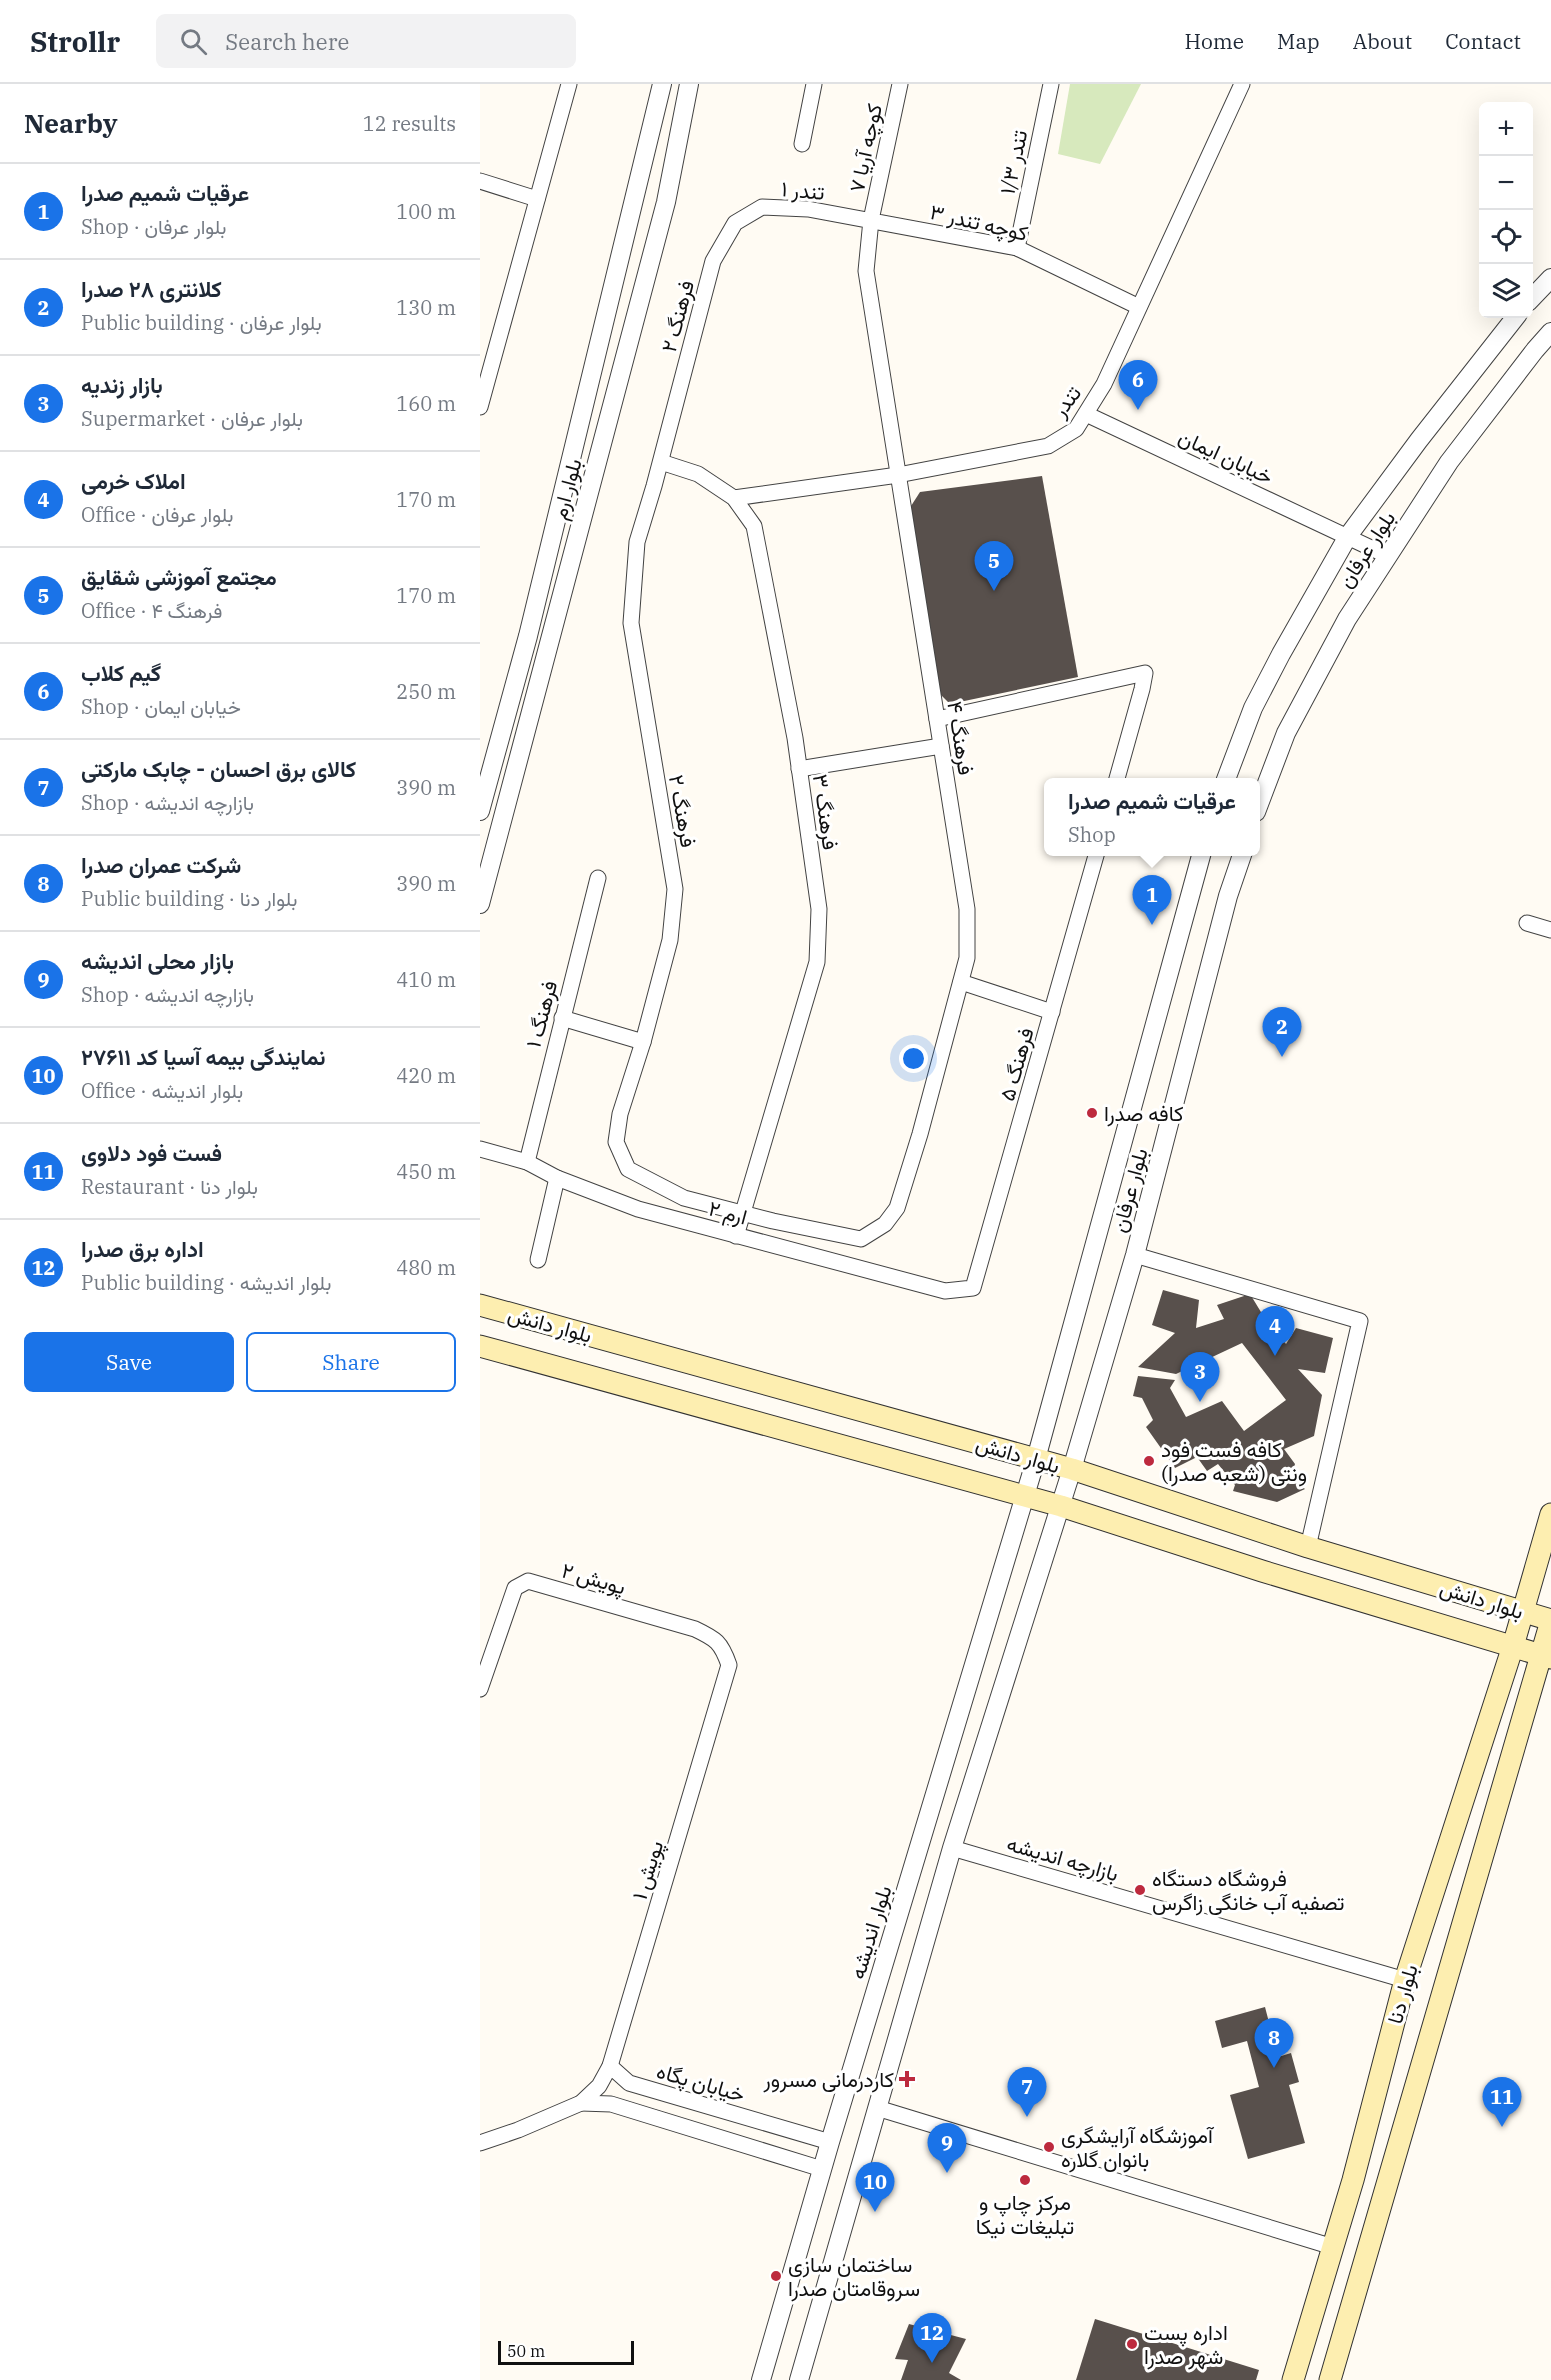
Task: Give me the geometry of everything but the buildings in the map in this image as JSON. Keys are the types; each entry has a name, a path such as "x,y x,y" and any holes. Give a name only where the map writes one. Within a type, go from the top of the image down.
{"main road":[{"name":"بلوار دانش","path":"480,1305 1072,1469 1308,1547 1551,1621"},
{"name":"بلوار دانش","path":"480,1346 1060,1506 1262,1571 1547,1657"},
{"name":"بلوار دنا","path":"1293,2380 1356,2169 1405,1980 1513,1646 1551,1514"},
{"name":"بلوار دنا","path":"1330,2380 1547,1657 1551,1621"}],"street":[{"path":"480,406 570,84"},
{"name":"بلوار ارم","path":"480,811 528,636 662,84"},
{"name":"بلوار ارم","path":"480,904 666,202 689,84"},
{"path":"802,144 813,84"},
{"name":"کوچه آریا ۷","path":"871,220 900,84"},
{"name":"تندر ۱/۳","path":"1017,248 1051,84"},
{"name":"تندر","path":"734,498 898,475 1048,446 1076,429 1104,384 1242,84"},
{"path":"480,181 537,199"},
{"name":"تندر ۱","path":"735,223 762,207 808,209 871,220"},
{"name":"کوچه تندر ۳","path":"871,220 1017,248 1139,307"},
{"name":"فرهنگ ۴","path":"861,1239 885,1224 897,1208 920,1134 967,958 967,909 866,271 871,220"},
{"name":"فرهنگ ۲","path":"735,223 713,261 661,462 637,542 631,623 675,889 670,940 643,1042 620,1114 616,1142 628,1169 684,1198 743,1214 861,1239"},
{"path":"1533,297 1551,278"},
{"name":"بلوار عرفان","path":"1227,778 1253,708 1348,536 1515,318"},
{"name":"بلوار عرفان","path":"1260,801 1286,733 1347,619 1449,462 1551,332"},
{"name":"خیابان ایمان","path":"1086,414 1388,556"},
{"path":"572,456 598,460"},
{"name":"فرهنگ ۳","path":"661,462 698,474 734,498 754,526 799,769 819,909 817,962 736,1236"},
{"path":"937,719 1144,673 1142,689 1117,778"},
{"path":"799,769 941,746"},
{"name":"فرهنگ ۵","path":"972,1288 1096,856"},
{"name":"بلوار عرفان","path":"1025,1498 1201,856"},
{"name":"بلوار عرفان","path":"1060,1506 1135,1255 1228,896 1242,856"},
{"name":"فرهنگ ۱","path":"527,1161 598,878"},
{"path":"1527,922 1551,930"},
{"path":"961,982 1052,1012"},
{"path":"562,1018 643,1042"},
{"name":"ارم ۲","path":"480,1149 527,1161 556,1178 638,1209 945,1291 972,1288"},
{"path":"538,1260 556,1178"},
{"path":"1135,1255 1360,1321 1308,1547"},
{"name":"بلوار اندیشه","path":"761,2380 830,2142 1025,1498"},
{"path":"799,2380 952,1848 1060,1506"},
{"name":"پویش ۲","path":"480,1689 515,1588 528,1581 695,1629 714,1638 722,1647 729,1665 724,1686"},
{"name":"پویش ۱","path":"610,2066 724,1686"},
{"name":"بازارچه اندیشه","path":"952,1848 1405,1980"},
{"path":"480,2143 518,2130 581,2103 599,2086 610,2066"},
{"name":"خیابان پگاه","path":"610,2066 629,2083 830,2142"},
{"path":"581,2103 611,2104 822,2169"},
{"path":"877,2108 1333,2247"}],"green space":[{"path":"1070,84 1141,84 1100,164 1058,154"}],"place":[{"name":"گیم کلاب","path":"1138,410"},
{"name":"مجتمع آموزشی شقایق","path":"994,591"},
{"name":"عرقیات شمیم صدرا","path":"1152,925"},
{"name":"کلانتری ۲۸ صدرا","path":"1282,1057"},
{"name":"کافه صدرا","path":"1092,1113"},
{"name":"املاک خرمی","path":"1275,1356"},
{"name":"بازار زندیه","path":"1200,1402"},
{"name":"کافه فست فود ونتی (شعبه صدرا)","path":"1149,1461"},
{"name":"فروشگاه دستگاه تصفیه آب خانگی زاگرس","path":"1140,1890"},
{"name":"شرکت عمران صدرا","path":"1274,2068"},
{"name":"کاردرمانی مسرور","path":"907,2079"},
{"name":"کالای برق احسان - چابک مارکتی","path":"1027,2117"},
{"name":"فست فود دلاوی","path":"1502,2127"},
{"name":"آموزشگاه آرایشگری بانوان گلاره","path":"1049,2147"},
{"name":"بازار محلی اندیشه","path":"947,2173"},
{"name":"مرکز چاپ و تبلیغات نیکا","path":"1025,2180"},
{"name":"نمایندگی بیمه آسیا کد ۲۷۶۱۱","path":"875,2212"},
{"name":"ساختمان سازی سروقامتان صدرا","path":"776,2276"},
{"name":"اداره پست شهر صدرا","path":"1132,2344"},
{"name":"اداره برق صدرا","path":"932,2363"}]}
